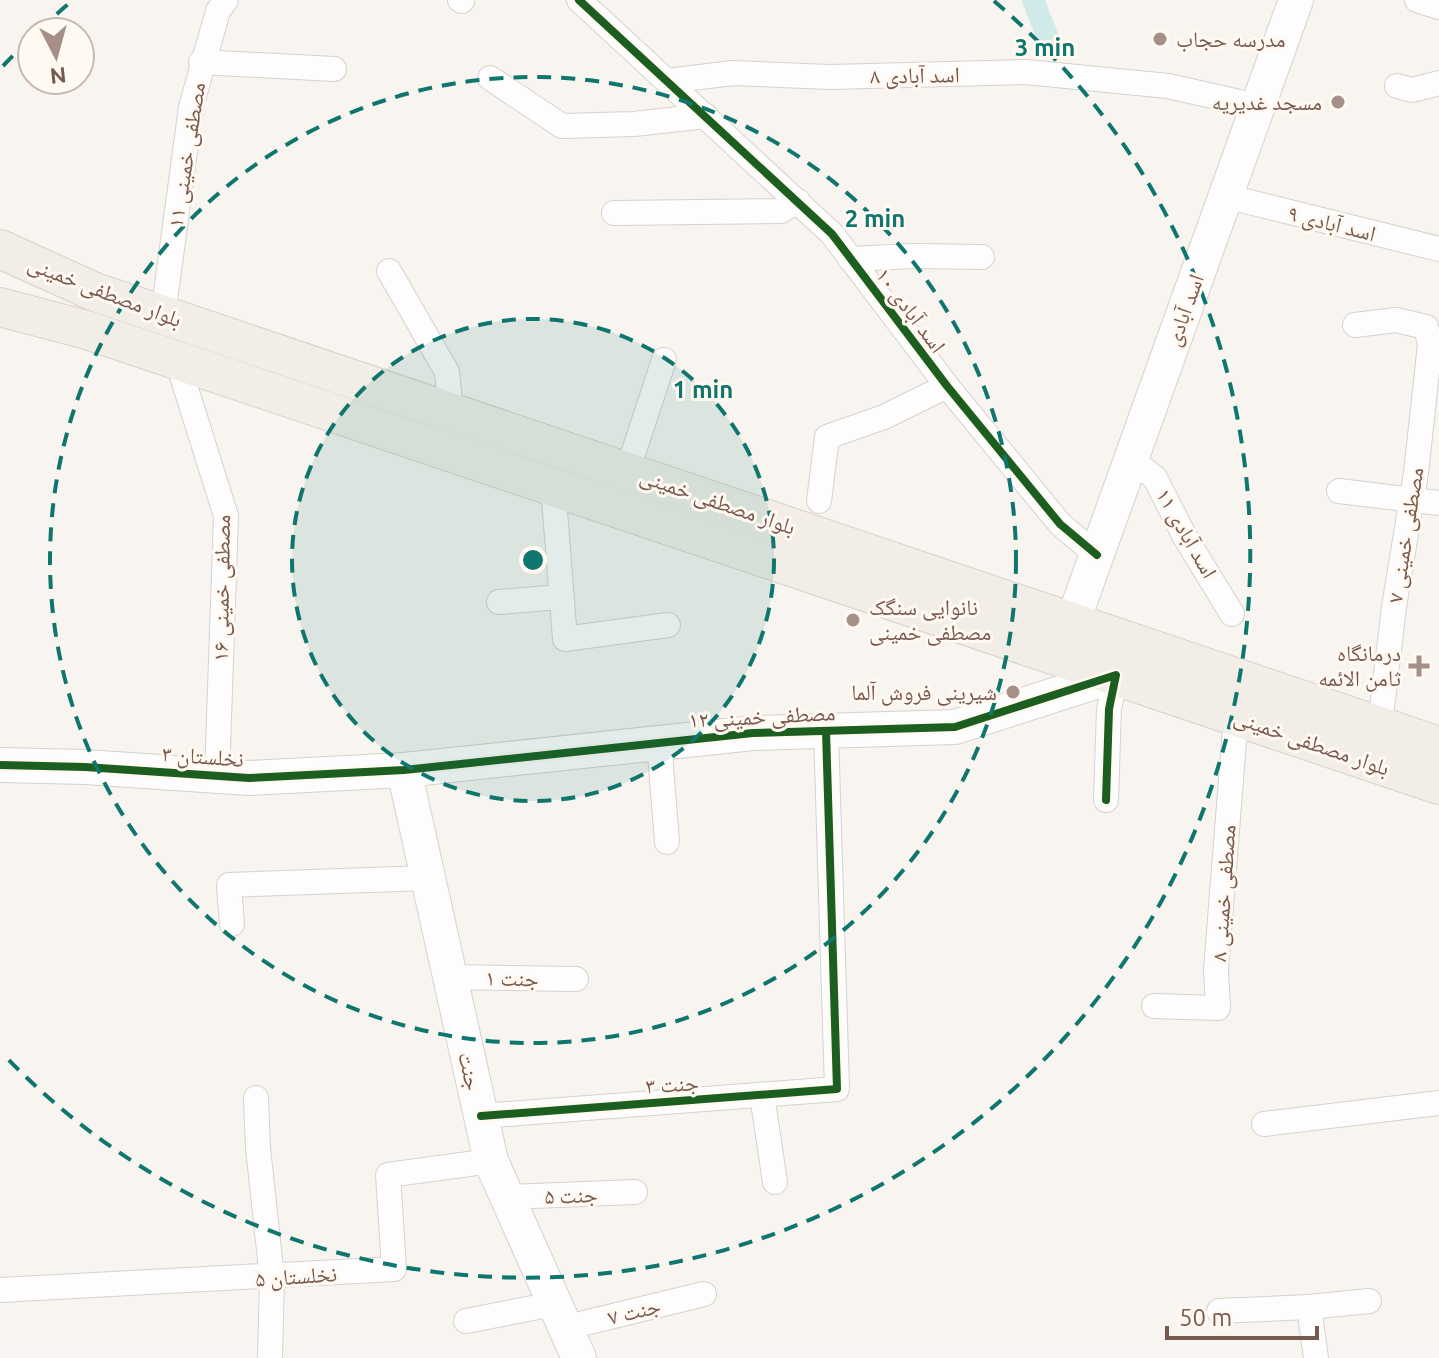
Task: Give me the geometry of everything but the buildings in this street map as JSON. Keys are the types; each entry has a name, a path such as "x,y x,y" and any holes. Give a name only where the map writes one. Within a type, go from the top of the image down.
{"main road":[{"name":"بلوار مصطفی خمینی","path":"0,249 95,292 628,469 1439,746"},
{"name":"بلوار مصطفی خمینی","path":"0,307 177,360 1439,785"},
{"path":"669,525 682,489"},
{"path":"1060,655 1073,621"}],"street":[{"name":"مصطفی خمینی ۱۱","path":"163,315 191,107 201,62 218,11 226,0"},
{"name":"اسد آبادی ۱۰","path":"579,0 832,234 947,386 1060,524 1097,555"},
{"name":"اسد آبادی","path":"1073,621 1296,0"},
{"path":"1417,0 1439,7"},
{"path":"201,62 334,69"},
{"name":"اسد آبادی ۸","path":"667,81 733,73 830,77 1026,72 1168,86 1257,106"},
{"path":"490,78 562,126 634,124 706,116"},
{"path":"1397,86 1412,90 1439,83"},
{"name":"اسد آبادی ۹","path":"1225,196 1439,249"},
{"path":"614,213 781,211 798,201"},
{"path":"850,259 982,257"},
{"path":"389,271 447,372 451,412"},
{"path":"1355,325 1396,320 1426,327 1434,346"},
{"name":"مصطفی خمینی ۷","path":"1380,725 1434,346"},
{"name":"مصطفی خمینی ۱۶","path":"177,360 226,516 217,776"},
{"path":"628,469 664,360"},
{"path":"819,501 827,437 884,417 947,386"},
{"name":"اسد آبادی ۱۱","path":"1131,459 1155,478 1185,537 1232,614"},
{"path":"553,486 565,639 668,625"},
{"path":"1339,491 1439,503"},
{"path":"499,602 561,597"},
{"path":"1106,800 1109,709 1116,675"},
{"name":"مصطفی خمینی ۱۲","path":"404,770 659,741 955,727 1116,675"},
{"name":"مصطفی خمینی ۸","path":"1154,1006 1218,1008 1216,970 1236,716"},
{"name":"جنت ۳","path":"481,1116 837,1089 826,731"},
{"path":"659,741 667,842"},
{"name":"نخلستان ۳","path":"0,765 249,778 404,770"},
{"name":"جنت","path":"404,770 491,1161 565,1330"},
{"path":"232,924 229,885 427,878"},
{"name":"جنت ۱","path":"448,977 576,979"},
{"path":"762,1095 775,1182"},
{"path":"256,1098 272,1278 270,1358"},
{"path":"1264,1124 1439,1103"},
{"name":"نخلستان ۵","path":"0,1290 272,1278 394,1269 388,1175 491,1161"},
{"name":"جنت ۵","path":"507,1197 635,1192"},
{"name":"جنت ۷","path":"466,1321 565,1330 704,1294"},
{"path":"1219,1311 1369,1301"},
{"path":"1309,1307 1316,1358"}],"waterway":[{"path":"1033,0 1050,43"}],"cycle path":[{"path":"579,0 832,234 947,386 1060,524 1097,555"},
{"path":"0,765 85,767 249,778 404,770 753,733 955,727 1116,675 1109,709 1106,800"},
{"path":"481,1116 837,1089 826,731"}],"place":[{"name":"مدرسه حجاب","path":"1160,39"},
{"name":"مسجد غدیریه","path":"1338,102"},
{"name":"نانوایی سنگک مصطفی خمینی","path":"853,620"},
{"name":"درمانگاه ثامن الائمه","path":"1419,666"},
{"name":"شیرینی فروش آلما","path":"1013,692"}]}
